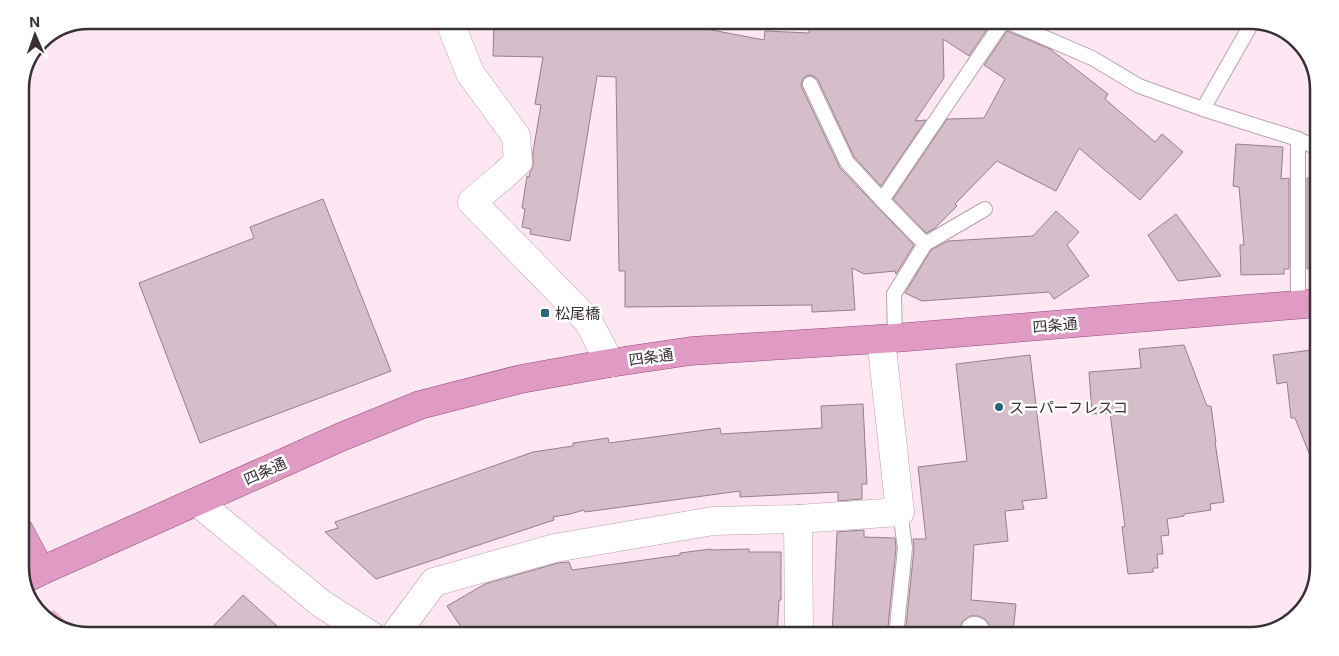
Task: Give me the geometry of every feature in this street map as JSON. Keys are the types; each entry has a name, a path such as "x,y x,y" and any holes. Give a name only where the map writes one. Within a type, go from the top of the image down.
{"main road":[{"name":"四条通","path":"32,576 341,437 420,405 521,379 610,363 692,352 888,339 1309,304"}],"street":[{"path":"453,29 470,73 516,136 518,162 472,202 588,321 610,363"},
{"path":"401,627 434,582 555,548 713,521 798,519 900,512 888,339"},
{"path":"197,502 322,604 358,627"},
{"path":"798,519 799,627"}],"lane":[{"path":"882,200 998,29"},
{"path":"1025,29 1092,58 1139,86 1203,109 1298,139 1310,145"},
{"path":"1203,109 1248,29"},
{"path":"810,84 848,162 925,244"},
{"path":"1298,139 1309,304"},
{"path":"888,339 894,294 925,244 985,210"},
{"path":"897,627 905,548 900,512"}],"green space":[{"path":"54,610 68,623 55,617 49,612"}],"building":[{"path":"494,29 707,29 764,40 765,31 809,33 809,29 987,29 969,56 943,39 944,78 915,121 926,120 881,186 854,157 818,80 810,75 803,79 802,88 840,168 914,245 896,274 895,271 864,274 852,268 855,310 812,312 812,305 625,307 625,271 619,271 616,77 597,76 570,241 530,234 531,229 522,227 525,209 522,208 527,176 529,177 533,167 533,152 541,105 535,104 543,57 493,56"},
{"path":"1007,31 1050,49 1108,94 1105,99 1155,142 1162,134 1183,152 1140,200 1079,148 1056,191 997,161 955,204 957,206 934,229 926,233 893,199 947,119 984,118 1005,79 984,65"},
{"path":"1236,144 1283,147 1281,179 1289,178 1289,269 1284,269 1284,274 1241,275 1240,245 1244,245 1239,187 1233,186"},
{"path":"1307,178 1310,178 1310,269 1307,269"},
{"path":"323,199 391,371 200,443 139,283 254,238 250,227"},
{"path":"1056,211 1079,232 1067,245 1089,276 1054,299 1049,292 922,301 905,293 931,250 948,241 1033,236"},
{"path":"1176,214 1221,276 1178,281 1148,235"},
{"path":"1184,345 1207,406 1211,406 1224,502 1210,504 1211,510 1167,519 1169,535 1161,536 1163,554 1157,554 1158,568 1153,568 1153,572 1128,574 1122,527 1125,526 1110,413 1092,414 1089,372 1141,368 1139,349"},
{"path":"1310,350 1310,456 1295,418 1291,418 1287,382 1277,384 1273,355"},
{"path":"1030,355 1047,498 1022,501 1024,509 1005,511 1008,541 974,545 971,600 1016,604 1014,627 990,627 986,620 978,616 970,616 963,621 960,627 906,627 914,549 913,539 926,539 918,467 967,461 956,364"},
{"path":"863,404 867,484 862,484 862,499 838,501 838,492 740,497 740,491 585,512 584,510 553,517 554,520 376,579 325,532 338,528 335,522 533,452 573,446 573,443 608,438 609,443 720,428 721,434 822,428 821,406"},
{"path":"864,530 864,537 895,538 896,548 888,627 832,627 837,532"},
{"path":"711,549 749,549 749,552 781,552 781,600 779,600 778,627 461,627 447,606 485,584 558,563 569,562 572,570 680,555 680,553"},
{"path":"243,595 278,627 213,627"}],"place":[{"name":"松尾橋","path":"545,313"},
{"name":"スーパーフレスコ","path":"999,407"}]}
